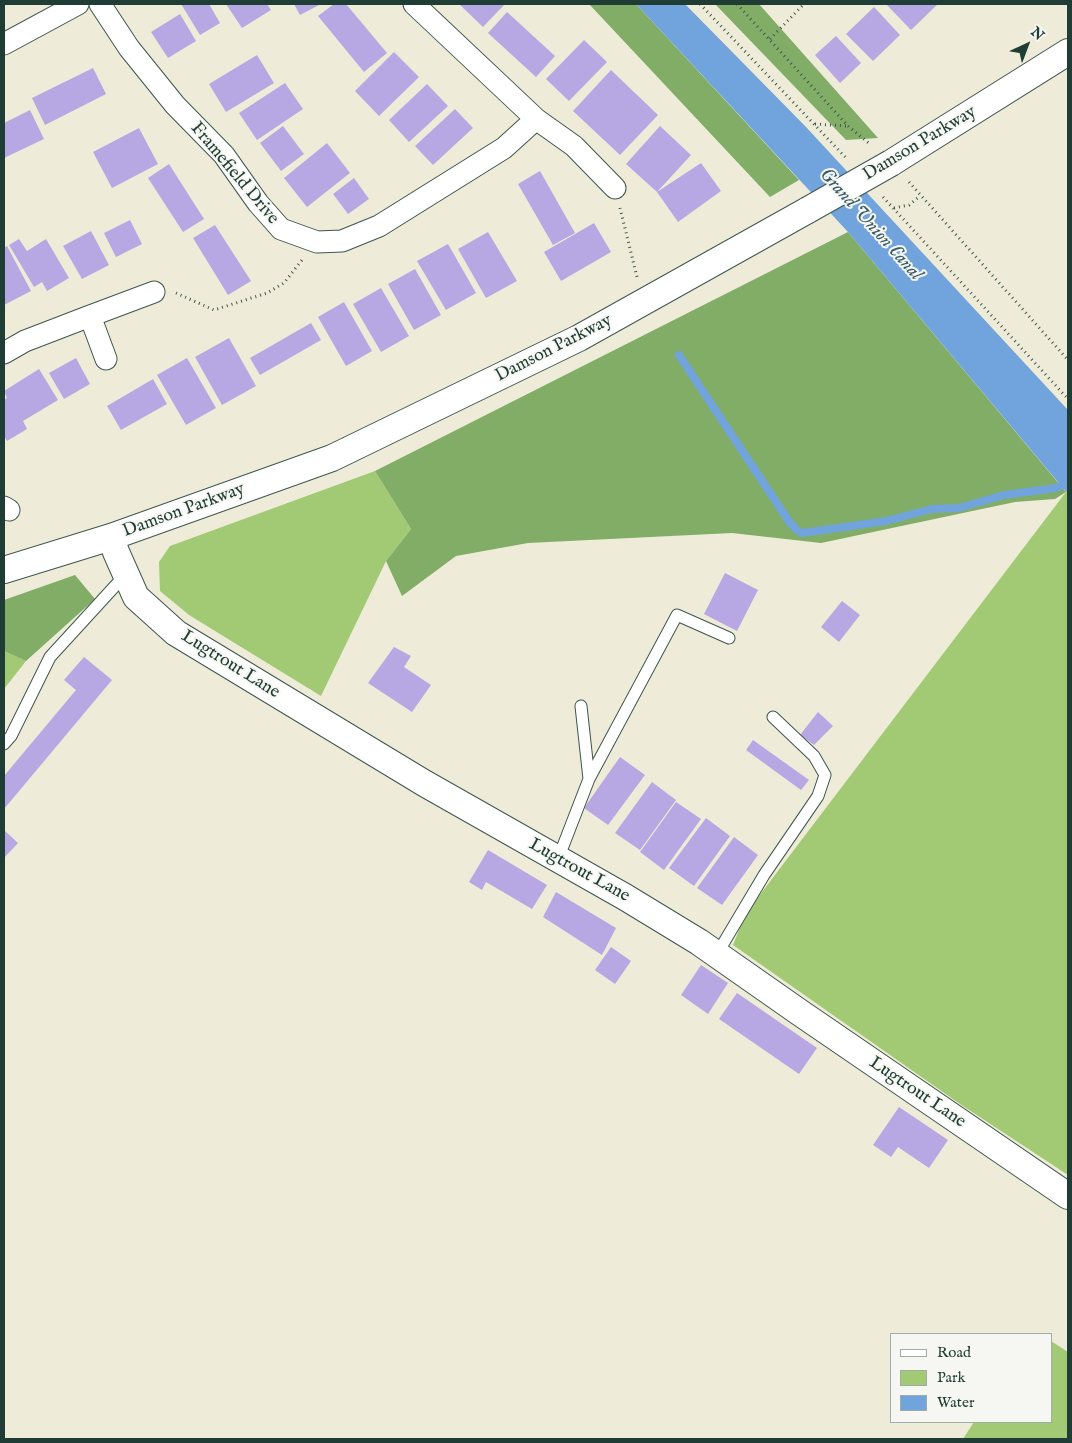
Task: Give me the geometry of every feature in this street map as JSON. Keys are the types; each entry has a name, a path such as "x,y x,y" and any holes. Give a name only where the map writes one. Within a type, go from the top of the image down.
{"street":[{"path":"4,44 78,4"},
{"name":"Framefield Drive","path":"100,4 129,48 175,104 224,155 258,202 281,229 317,242 342,242 379,226 504,148 536,119"},
{"path":"414,4 536,119 574,146 615,188"},
{"name":"Damson Parkway","path":"4,570 111,537 332,458 579,338 890,163 1068,52"},
{"path":"4,353 25,341 154,292"},
{"path":"90,316 106,359"},
{"name":"Lugtrout Lane","path":"111,537 136,597 176,632 424,783 625,896 717,954 830,1034 1068,1196"}],"lane":[{"path":"4,744 11,736 50,657 126,574"},
{"path":"558,859 589,779 677,615 728,638"},
{"path":"581,706 589,779"},
{"path":"717,954 764,876 818,796 825,775 814,756 773,717"}],"path":[{"path":"700,4 854,166"},
{"path":"737,4 848,126 890,163 1068,360"},
{"path":"770,39 804,4"},
{"path":"815,124 848,126"},
{"path":"615,188 638,283"},
{"path":"880,194 1068,399"},
{"path":"893,208 909,205 920,196"},
{"path":"154,292 167,289 214,310 267,293 284,283 317,242"}],"green space":[{"path":"589,4 636,4 799,180 770,197"},
{"path":"715,4 759,4 878,138 846,140"},
{"path":"848,232 1066,492 1055,499 1015,502 821,543 732,533 528,543 456,556 402,596 386,561 411,529 375,471"},
{"path":"375,471 411,529 386,561 321,696 189,615 160,591 159,562 170,546"},
{"path":"1066,492 1068,494 1068,1175 960,1104 733,945 746,913"},
{"path":"75,575 95,599 26,661 4,651 4,600"},
{"path":"4,651 26,661 4,689"},
{"path":"1052,1342 1068,1352 1068,1439 963,1439 973,1423 1052,1423"}],"water":[{"name":"Grand Union Canal","path":"636,4 685,4 806,127 1068,410 1068,494 848,232"}],"building":[{"path":"181,4 209,4 220,23 200,35"},
{"path":"226,4 267,4 271,10 242,28"},
{"path":"294,4 321,4 300,15"},
{"path":"334,4 346,4 387,53 364,72 318,16"},
{"path":"459,4 505,4 483,27"},
{"path":"886,4 938,4 911,30"},
{"path":"874,7 900,35 873,61 846,34"},
{"path":"507,12 555,56 536,77 488,33"},
{"path":"180,14 196,41 168,58 151,32"},
{"path":"836,36 861,63 840,83 815,55"},
{"path":"584,40 607,62 569,101 546,79"},
{"path":"394,52 419,77 379,116 355,91"},
{"path":"257,55 274,83 226,112 209,84"},
{"path":"93,68 106,94 45,125 32,98"},
{"path":"611,70 658,115 620,155 573,111"},
{"path":"285,83 303,109 257,140 239,113"},
{"path":"427,84 448,106 409,142 389,120"},
{"path":"455,109 473,128 433,165 415,146"},
{"path":"30,110 44,139 4,158 4,123"},
{"path":"283,126 304,154 281,171 260,143"},
{"path":"660,126 691,155 657,192 626,164"},
{"path":"139,128 158,164 112,188 93,152"},
{"path":"327,143 350,173 307,207 284,178"},
{"path":"701,163 721,191 678,222 657,192"},
{"path":"169,164 204,219 183,232 148,178"},
{"path":"540,171 575,233 553,245 518,184"},
{"path":"354,178 369,199 348,214 333,194"},
{"path":"130,220 142,244 116,257 104,233"},
{"path":"594,223 611,252 561,281 544,252"},
{"path":"215,225 251,281 228,295 193,238"},
{"path":"91,231 109,265 82,279 63,246"},
{"path":"488,232 517,281 486,298 458,249"},
{"path":"19,239 27,251 46,239 69,278 47,291 42,282 34,287 9,245"},
{"path":"448,244 476,293 446,310 417,261"},
{"path":"7,246 31,291 4,305 4,248"},
{"path":"415,269 441,315 414,330 388,284"},
{"path":"381,288 409,336 381,352 353,304"},
{"path":"344,302 372,351 346,366 318,317"},
{"path":"311,323 321,340 260,375 250,358"},
{"path":"229,338 256,386 222,405 195,357"},
{"path":"76,358 90,384 64,399 49,373"},
{"path":"187,358 216,408 186,425 157,375"},
{"path":"39,369 58,400 23,421 27,429 7,441 4,436 4,400 7,398 4,391"},
{"path":"153,379 167,404 121,430 107,406"},
{"path":"725,573 758,590 737,631 704,614"},
{"path":"842,601 860,615 839,642 821,627"},
{"path":"394,647 411,656 404,667 431,685 412,712 368,683"},
{"path":"84,657 112,680 4,809 4,776 76,690 64,680"},
{"path":"818,712 833,726 814,745 800,735"},
{"path":"753,740 809,780 801,790 746,750"},
{"path":"620,757 645,775 608,825 584,808"},
{"path":"652,782 676,800 640,850 615,833"},
{"path":"676,802 701,819 664,870 640,852"},
{"path":"706,818 730,836 694,886 669,868"},
{"path":"4,830 18,843 4,858"},
{"path":"734,837 758,855 722,905 697,888"},
{"path":"488,850 547,885 532,909 486,882 482,890 469,882"},
{"path":"556,892 616,928 602,955 543,917"},
{"path":"611,947 631,961 615,984 595,970"},
{"path":"701,965 728,983 708,1014 681,995"},
{"path":"737,993 817,1048 799,1074 719,1019"},
{"path":"899,1107 948,1140 929,1168 898,1147 891,1157 873,1145"}],"waterway":[{"path":"679,355 790,523 803,533 886,521 932,509 959,508 1004,495 1061,486"}]}
